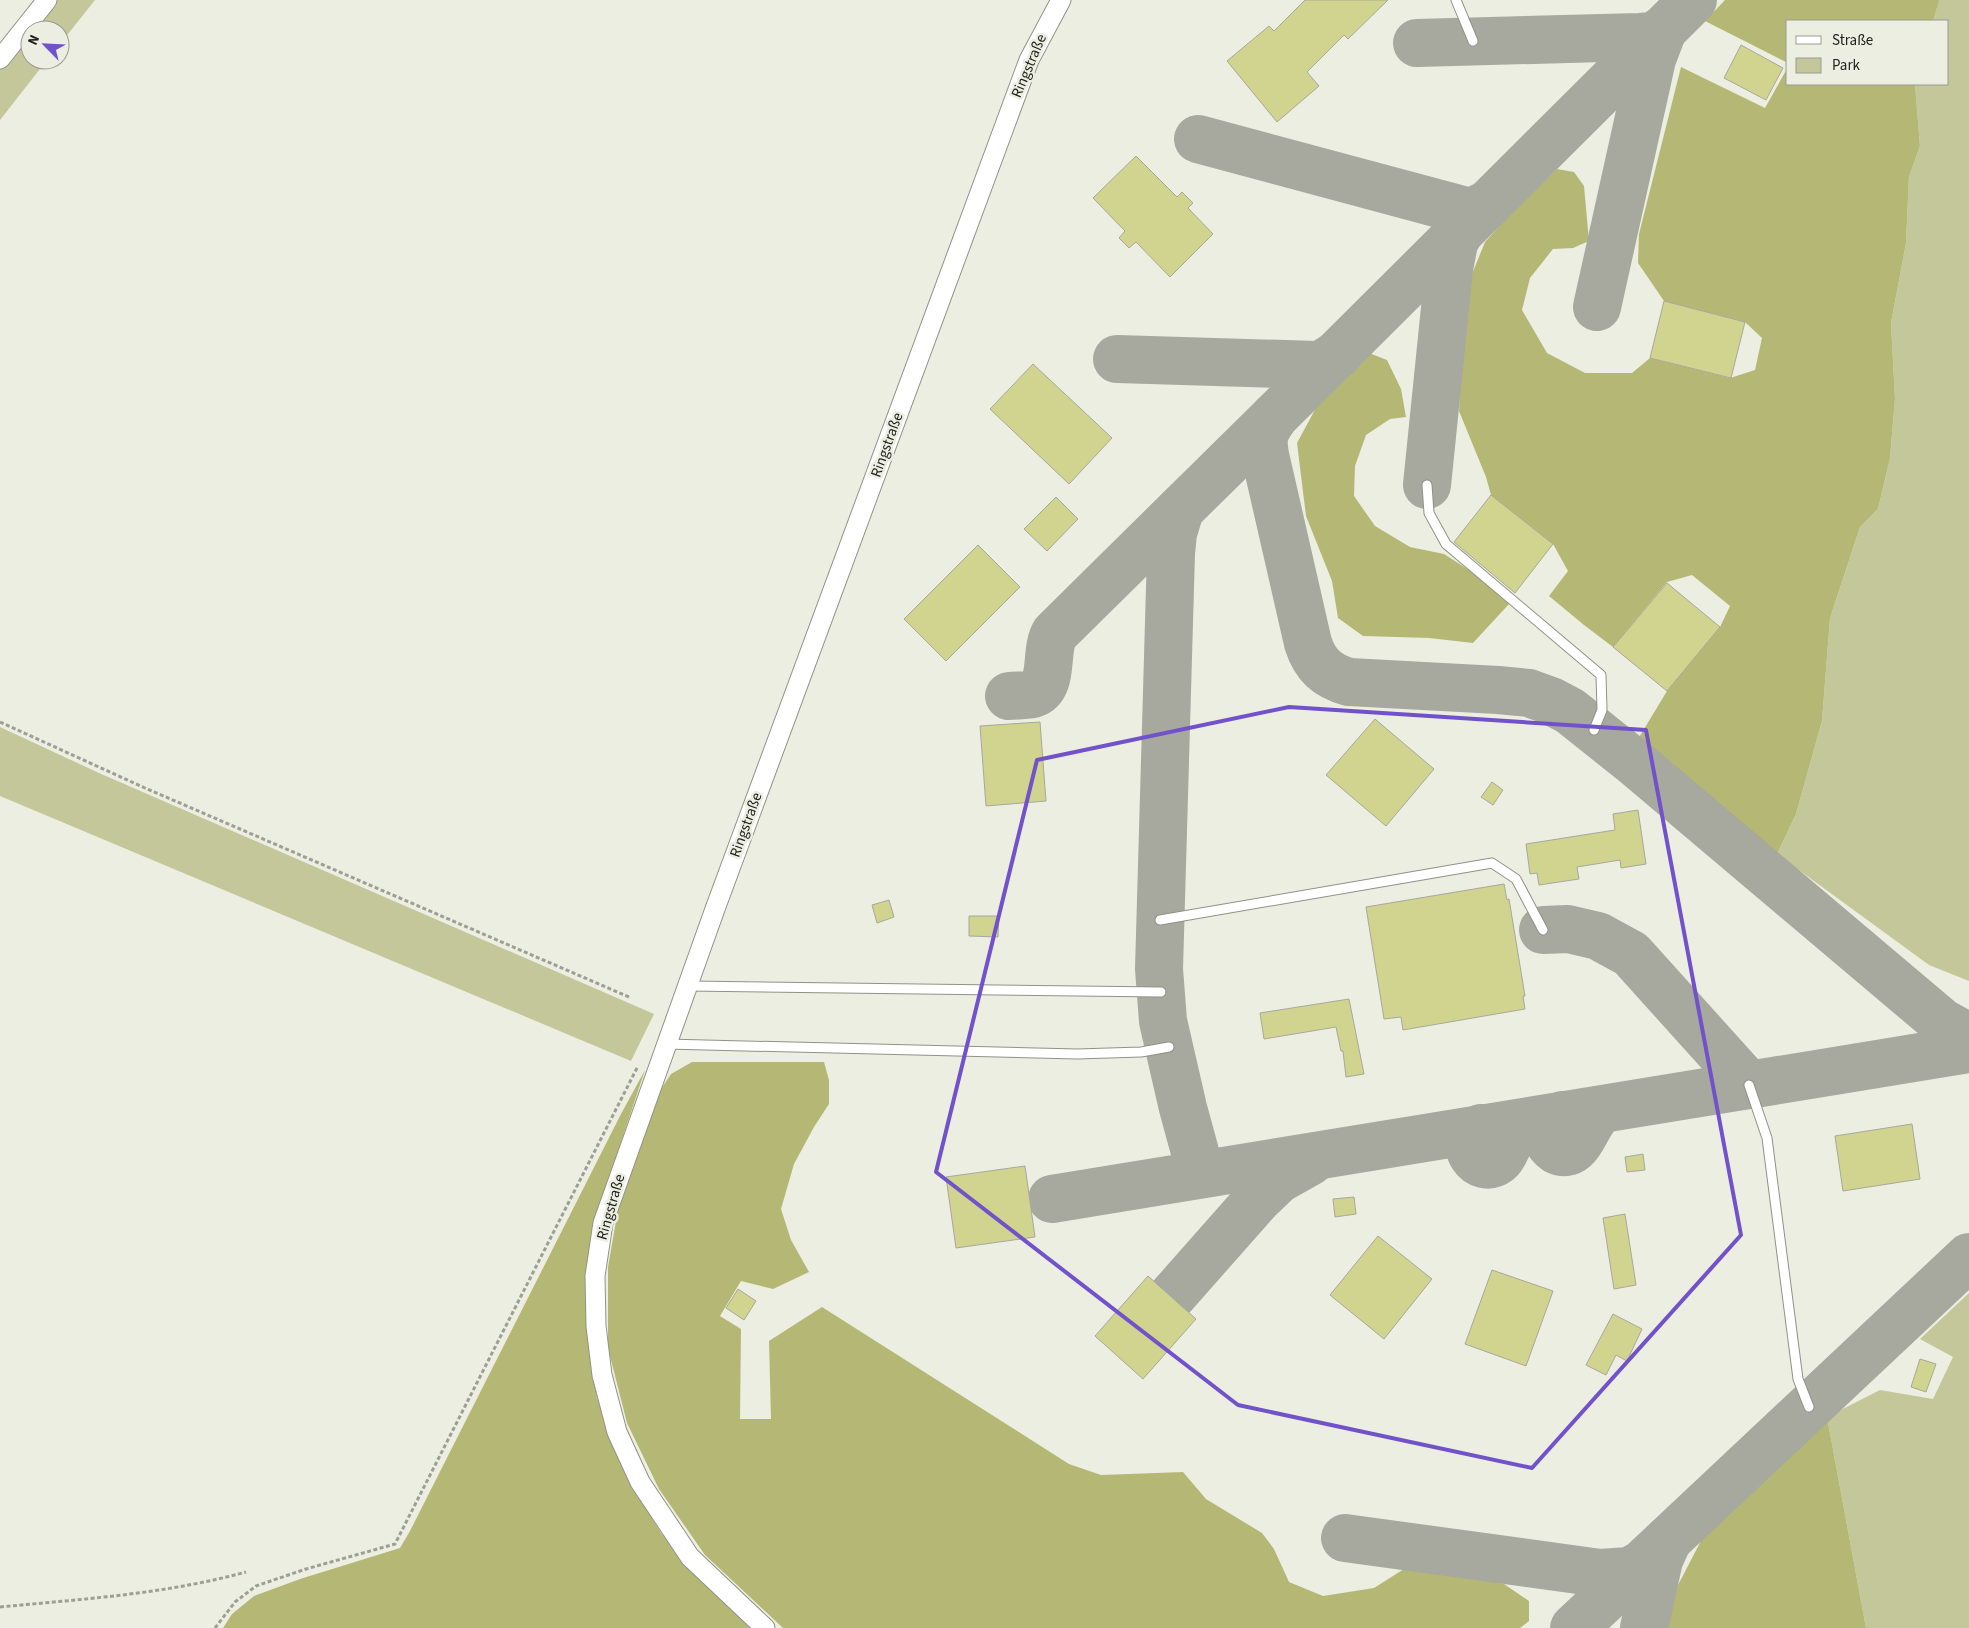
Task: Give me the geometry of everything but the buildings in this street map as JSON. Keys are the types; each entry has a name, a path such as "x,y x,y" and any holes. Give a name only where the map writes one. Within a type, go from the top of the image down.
{"street":[{"path":"0,59 47,0"},
{"name":"Ringstraße","path":"766,1628 690,1557 640,1482 617,1432 602,1375 596,1326 595,1276 603,1223 687,986 1029,60 1060,0"}],"lane":[{"path":"1456,0 1473,41"},
{"path":"1427,485 1429,513 1446,544 1601,675 1602,710 1594,730"},
{"path":"1160,920 1492,863 1516,879 1543,930"},
{"path":"687,986 1161,992"},
{"path":"666,1044 1077,1054 1141,1052 1169,1047"},
{"path":"1749,1084 1766,1138 1798,1379 1809,1407"}],"path":[{"path":"0,722 145,788 630,998"},
{"path":"215,1628 235,1602 256,1586 306,1569 396,1544 641,1061"},
{"path":"0,1607 160,1591 246,1572"}],"highlighted area":[{"path":"1289,707 1646,730 1741,1235 1532,1468 1238,1405 936,1172 1037,760"}],"green space":[{"path":"51,0 95,0 70,31 70,20 35,20"},
{"path":"1725,0 1939,0 1933,20 1786,20 1786,62 1705,21"},
{"path":"1939,0 1969,0 1969,981 1929,965 1777,854 1796,814 1822,721 1830,618 1860,527 1878,509 1890,458 1895,399 1891,323 1906,243 1909,177 1920,146 1915,85 1949,85 1949,20 1933,20"},
{"path":"20,38 20,70 39,70 0,120 0,63"},
{"path":"1681,67 1765,108 1786,71 1786,85 1915,85 1920,146 1909,177 1906,243 1891,323 1895,399 1890,458 1878,509 1860,527 1830,618 1822,721 1796,814 1777,854 1638,739 1667,691 1720,627 1730,606 1692,575 1667,582 1613,647 1549,596 1568,571 1553,544 1491,495 1486,477 1459,411 1465,291 1485,242 1512,212 1557,169 1574,172 1584,186 1589,241 1573,248 1553,249 1530,278 1522,310 1547,353 1585,373 1632,373 1650,358 1730,378 1755,370 1762,338 1745,322 1664,301 1638,263 1639,234"},
{"path":"1364,351 1387,360 1401,389 1406,417 1390,419 1366,435 1355,466 1354,496 1375,526 1410,547 1444,554 1472,572 1509,604 1473,643 1429,638 1363,636 1338,618 1332,581 1306,516 1297,443 1324,393"},
{"path":"0,727 99,773 654,1014 631,1061 0,796"},
{"path":"692,1062 824,1062 829,1080 829,1104 794,1164 781,1209 791,1240 809,1272 773,1289 741,1281 720,1316 741,1329 740,1419 771,1419 769,1341 822,1307 1069,1464 1101,1475 1183,1472 1206,1499 1262,1533 1274,1549 1289,1582 1323,1596 1374,1588 1404,1569 1453,1572 1504,1584 1529,1601 1529,1621 1520,1628 783,1628 705,1555 659,1489 627,1423 608,1348 608,1267 619,1204 657,1095 671,1074"},
{"path":"645,1070 610,1175 592,1248 587,1326 597,1398 624,1471 661,1533 704,1584 753,1628 223,1628 232,1614 254,1596 300,1579 400,1548"},
{"path":"1969,1293 1969,1628 1866,1628 1827,1417 1880,1390 1933,1399 1953,1357 1920,1339"},
{"path":"1827,1417 1866,1628 1667,1628 1677,1587 1705,1533"}],"taxiway":[{"path":"1693,0 1275,416 1268,426 1264,439 1265,455 1308,643 1314,658 1323,669 1341,680 1529,693 1551,701 1570,711 1634,762 1943,1023 1969,1037"},
{"path":"1417,43 1640,37 1652,36 1663,30 1652,59 1597,307"},
{"path":"1198,139 1466,211 1473,211 1488,204"},
{"path":"1427,485 1449,269 1454,243 1460,231"},
{"path":"1117,359 1317,365 1338,354"},
{"path":"1009,696 1030,695 1040,690 1047,676 1050,649 1055,633 1275,416"},
{"path":"1180,510 1173,533 1171,553 1159,969 1163,1021 1183,1108 1201,1174"},
{"path":"1543,930 1568,929 1598,936 1631,954 1749,1085"},
{"path":"1052,1199 1969,1049"},
{"path":"1563,1115 1551,1121 1546,1134 1552,1147 1563,1152 1569,1151 1578,1144 1592,1121"},
{"path":"1481,1128 1473,1135 1470,1149 1477,1161 1484,1164 1498,1161 1517,1131"},
{"path":"1173,1295 1257,1200 1279,1179 1311,1161"},
{"path":"1574,1628 1969,1257"},
{"path":"1345,1538 1600,1573 1629,1571 1639,1566"},
{"path":"1644,1628 1659,1560 1668,1540"}]}
